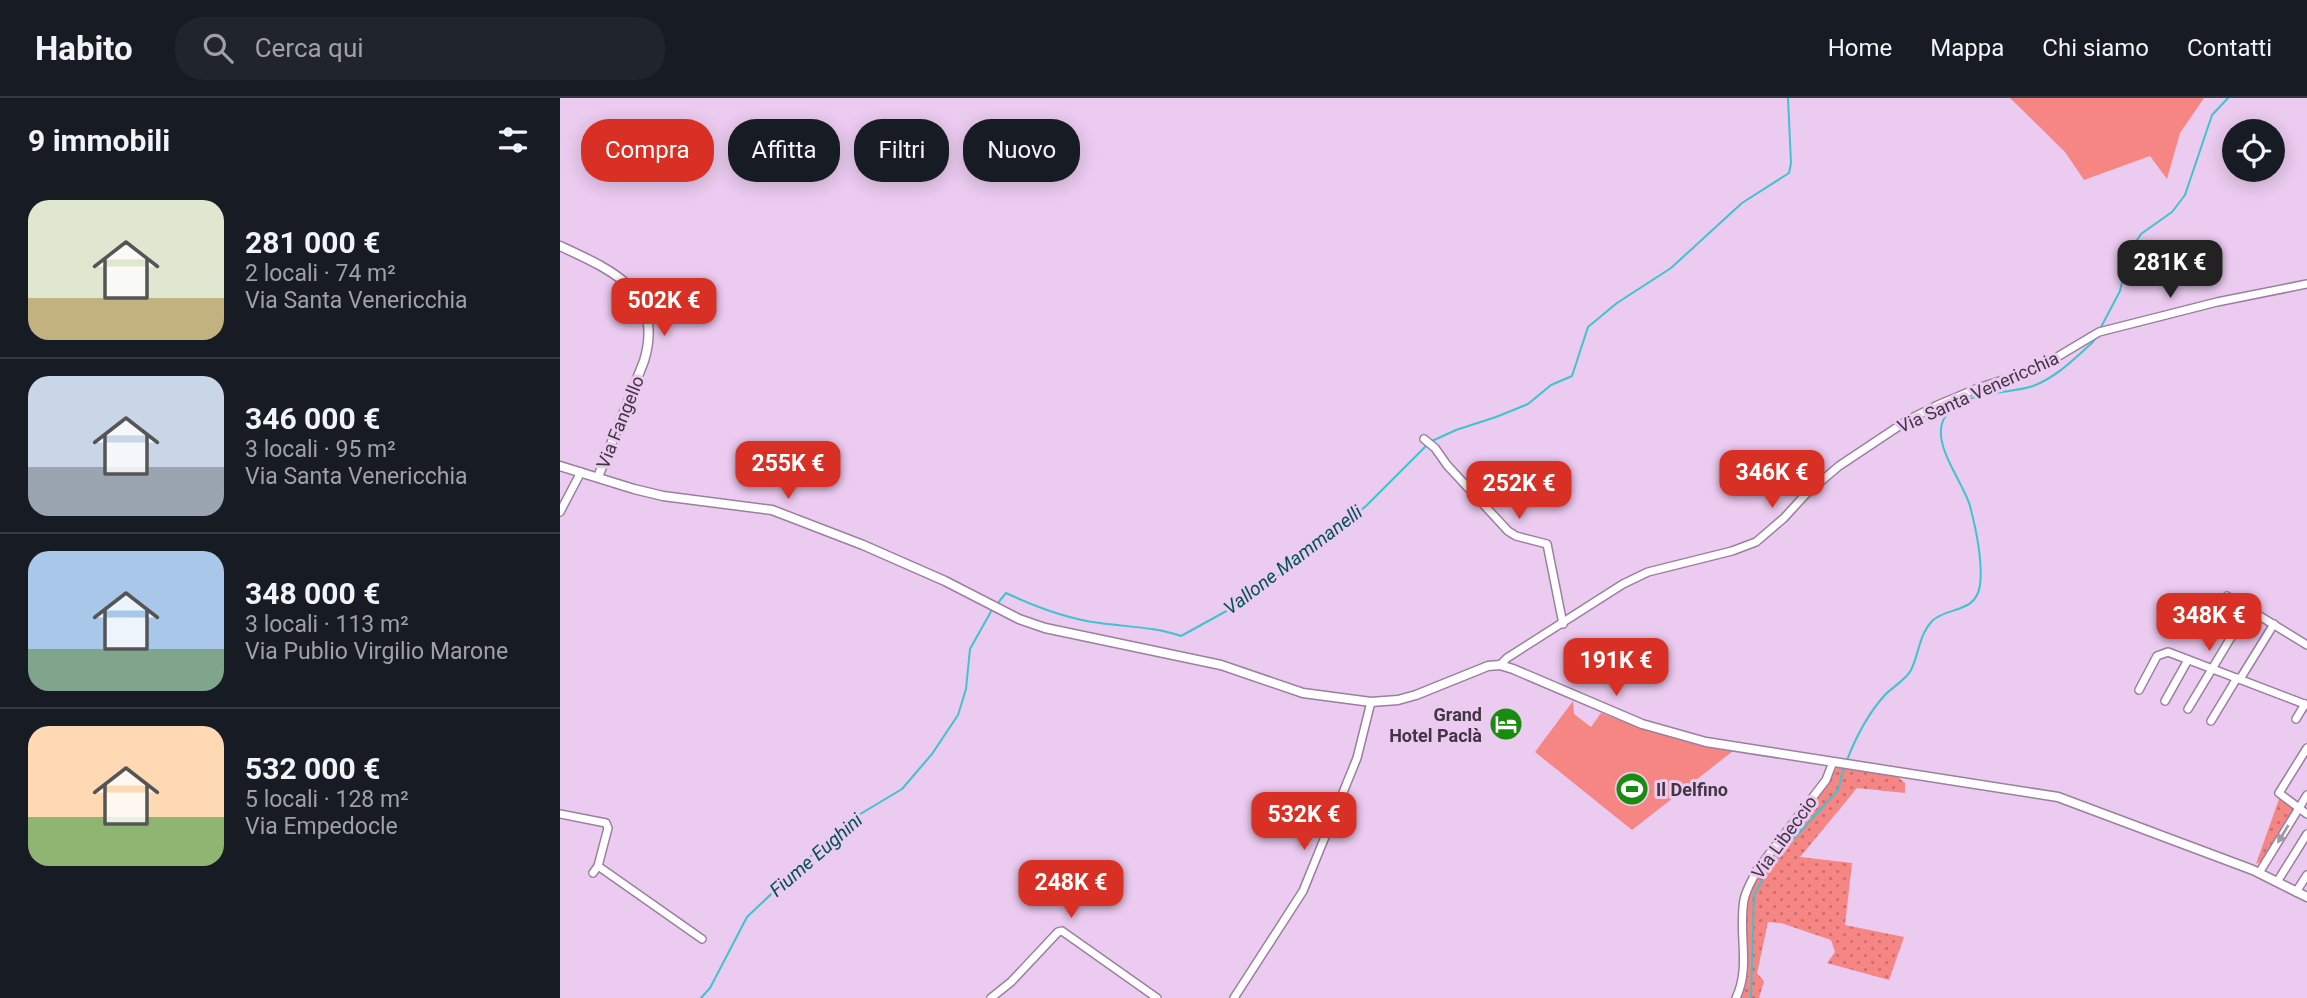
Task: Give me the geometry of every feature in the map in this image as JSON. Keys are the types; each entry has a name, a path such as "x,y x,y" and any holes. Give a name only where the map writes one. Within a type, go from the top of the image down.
{"street":[{"name":"Via Fangello","path":"560,246 603,266 626,281 640,299 649,327 644,361 598,477"},
{"name":"Via Santa Venericchia","path":"1500,665 1623,584 1648,572 1732,551 1756,542 1831,473 1908,420 1978,388 2037,369 2092,334 2217,302 2307,284"},
{"path":"1424,439 1508,531 1516,536 1547,544 1563,624"},
{"path":"560,466 663,496 772,510 863,545 993,604 1019,619 1045,628 1221,665 1303,693 1371,702 1398,700 1488,666 1500,665 1642,724 1706,742 2058,797 2225,859 2307,897"},
{"path":"560,512 581,472"},
{"path":"2227,596 2306,642"},
{"path":"2188,709 2248,609"},
{"path":"2211,721 2274,624"},
{"path":"2138,690 2157,656 2168,652 2306,704 2296,719"},
{"path":"2165,701 2188,660"},
{"path":"1234,998 1303,891 1357,758 1371,702"},
{"path":"2307,748 2279,793 2307,814"},
{"name":"Via Libeccio","path":"1736,998 1743,977 1743,912 1749,886 1758,870 1826,780 1833,762"},
{"path":"2259,873 2307,796"},
{"path":"560,814 607,823 608,828 596,870 702,939"},
{"path":"2277,882 2307,834"},
{"path":"2296,892 2307,875"},
{"path":"992,998 1062,931 1157,998"}],"shaded area":[{"path":"2010,98 2204,98 2180,133 2167,179 2150,156 2084,180 2065,152"},
{"name":"Il Delfino","path":"1573,701 1574,714 1591,727 1601,713 1666,735 1733,751 1632,830 1535,752"},
{"path":"1837,767 1898,777 1905,783 1905,793 1857,788 1800,857 1852,863 1845,925 1904,937 1889,980 1827,963 1835,952 1831,940 1781,923 1768,922 1757,973 1764,981 1759,998 1739,998 1750,890 1761,870"},
{"path":"2279,799 2293,806 2293,813 2263,861 2256,864"}],"waterway":[{"name":"Vallone Mammanelli","path":"1432,441 1528,404 1551,385 1572,376 1588,327 1617,303 1671,268 1742,203 1789,173 1791,163 1788,98"},
{"path":"2100,329 2120,291 2129,252 2141,234 2172,212 2185,195 2212,115 2228,98"},
{"path":"1847,760 1858,734 1873,710 1911,670 1928,626 1938,616 1973,601 1980,585 1981,566 1970,506 1941,438 1945,417 1962,402 2022,389 2050,378 2096,337"},
{"name":"Vallone Mammanelli","path":"997,604 1006,593 1040,608 1076,619 1151,629 1181,636 1241,603 1255,587 1278,576 1296,553 1331,534 1366,506 1428,444"},
{"name":"Fiume Eughini","path":"701,998 710,988 747,917 847,822 902,789 932,754 958,715 966,689 970,649 993,608"},
{"path":"1751,998 1754,895 1788,845 1838,790 1844,768"}],"place":[{"name":"Grand Hotel Paclà","path":"1506,724"},
{"name":"Il Delfino","path":"1632,789"}]}
